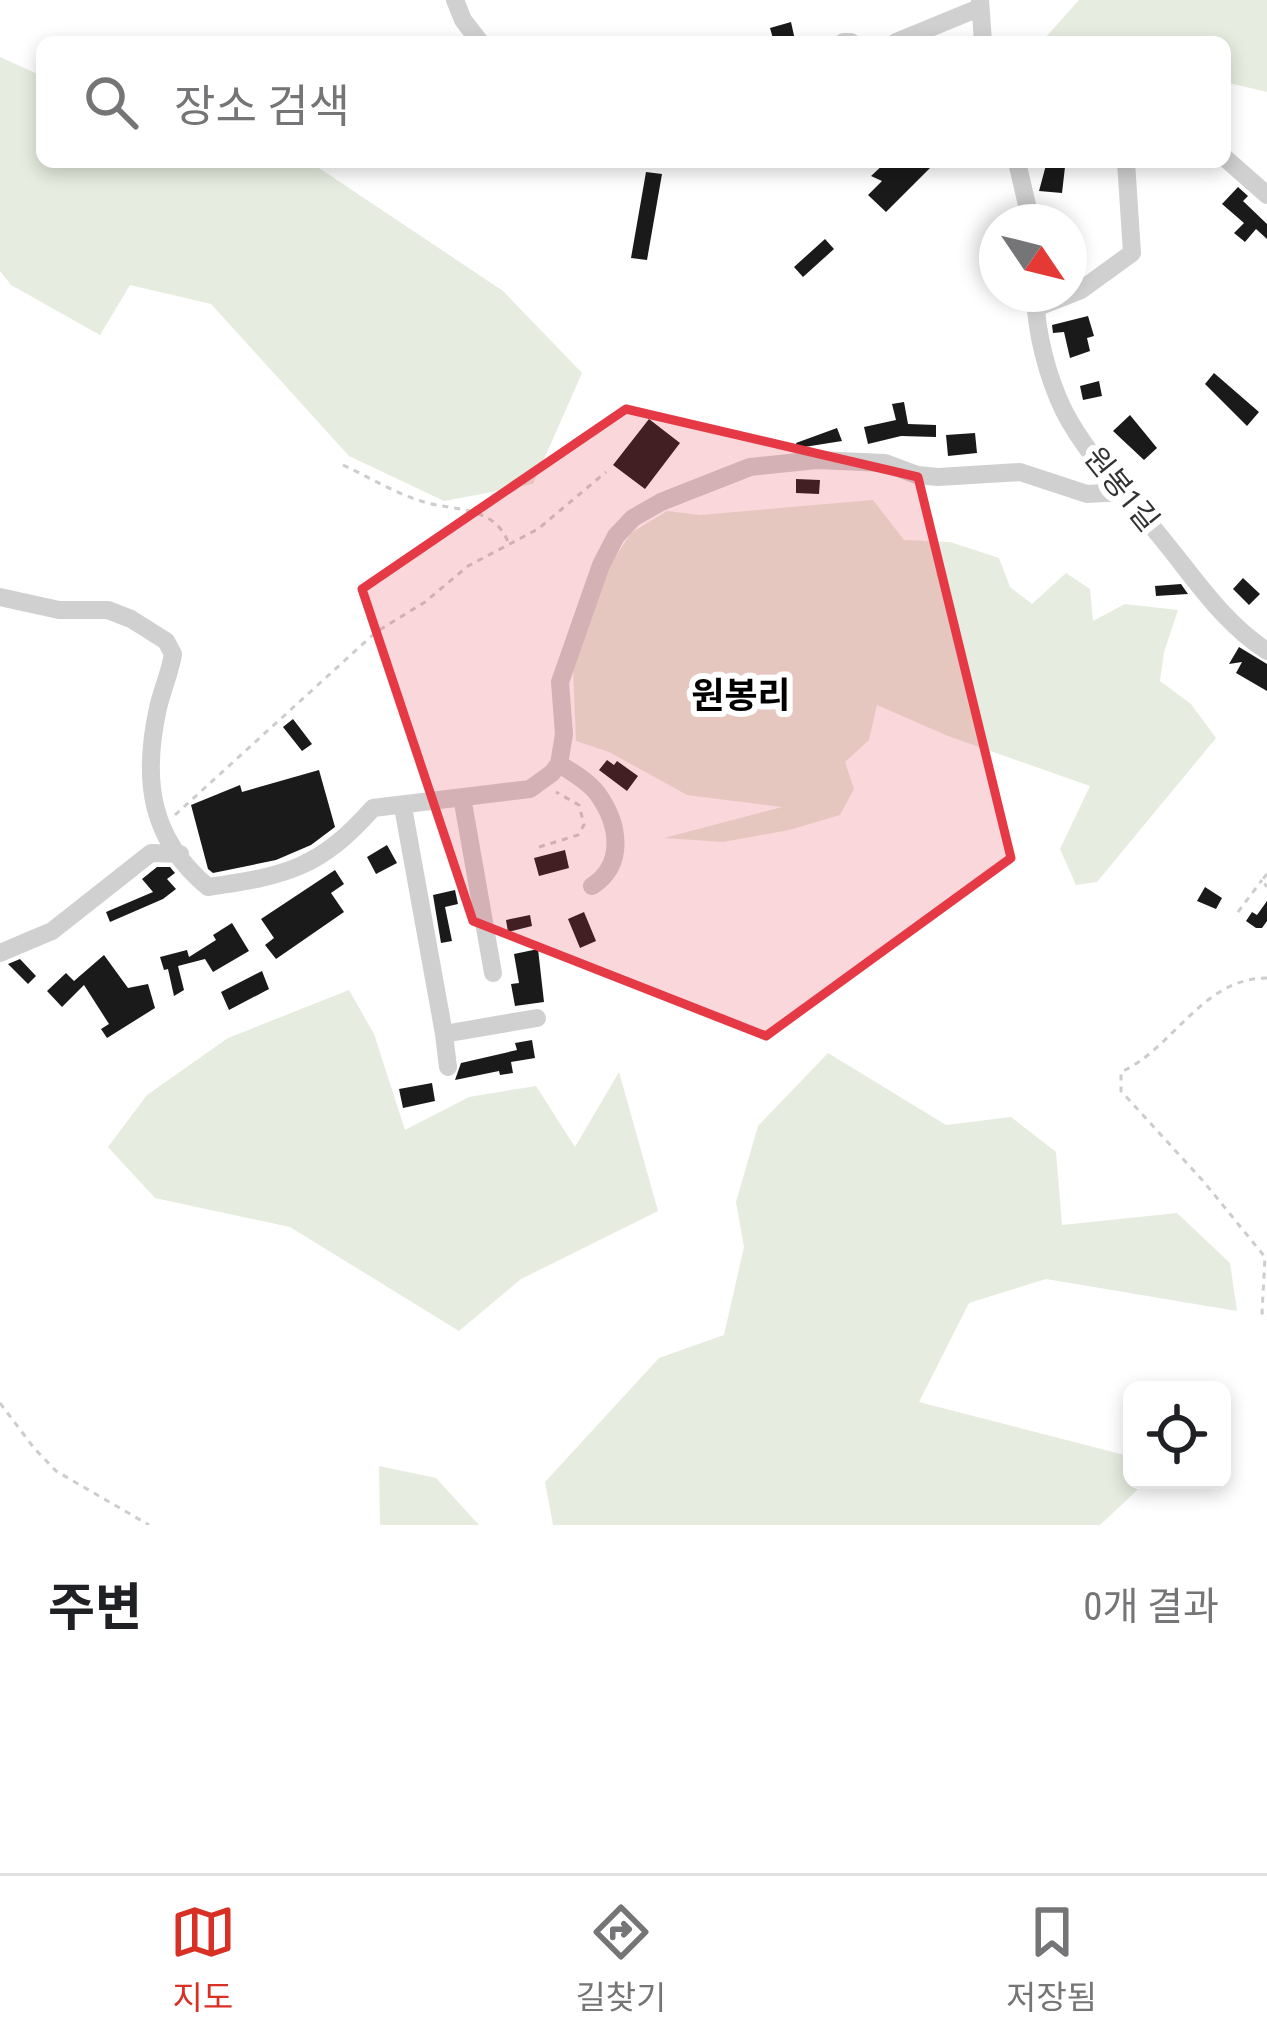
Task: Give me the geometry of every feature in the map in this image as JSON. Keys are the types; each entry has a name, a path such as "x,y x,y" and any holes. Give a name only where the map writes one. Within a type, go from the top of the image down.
{"street":[{"path":"455,0 475,36"},
{"path":"909,36 979,4 982,36"},
{"path":"1231,163 1267,195"},
{"path":"1018,168 1026,204"},
{"path":"1087,286 1132,253 1126,168"},
{"name":"원봉1길","path":"1037,312 1041,343 1064,411 1123,492 1225,615 1267,651"},
{"path":"0,597 59,610 108,610 166,641 172,654 158,709 152,768 154,815 208,887 310,865 345,840 374,808 530,789 559,764 564,734 560,682 601,565 616,536 633,518 661,502 750,467 817,460 886,464 938,477 1020,472 1087,494 1123,492"},
{"path":"559,764 596,791 615,834 611,867 592,886"},
{"path":"462,797 493,973"},
{"path":"403,807 448,1067"},
{"path":"0,952 52,931 151,853 179,854"},
{"path":"444,1034 538,1018"}],"path":[{"path":"343,465 424,502 471,509 503,530 509,543"},
{"path":"161,828 376,632 425,602 468,566 538,529 606,472"},
{"path":"530,789 553,790 570,798 580,805 584,825 578,835 539,847"},
{"path":"1238,912 1267,874"},
{"path":"1262,880 1267,887"},
{"path":"1267,978 1243,978 1178,1022 1142,1062 1121,1072 1121,1091 1265,1258 1262,1312 1267,1319"},
{"path":"0,1403 56,1471 149,1525"}],"highlighted area":[{"path":"626,409 918,477 1011,858 766,1036 473,921 362,589"}],"shaded area":[{"path":"1079,0 1267,0 1267,92 1231,83 1231,36 1047,36"},
{"path":"0,57 36,73 36,168 319,168 503,291 582,373 533,484 444,501 349,456 211,304 130,285 100,335 11,285 0,271"},
{"path":"873,500 904,540 950,542 999,558 1010,587 1032,604 1066,573 1090,589 1093,621 1125,604 1178,610 1160,681 1191,704 1216,738 1097,882 1076,885 1060,849 1090,786 948,736 877,705 869,740 845,762 854,789 840,815 723,842 664,838 782,807 687,795 609,752 576,741 573,668 610,565 631,533 667,511 700,515"},
{"path":"349,990 374,1034 405,1130 469,1097 536,1086 575,1147 619,1072 658,1211 521,1279 459,1331 290,1227 155,1198 108,1147 147,1095 228,1038"},
{"path":"828,1053 946,1125 1011,1117 1056,1152 1062,1225 1177,1213 1230,1263 1237,1311 1046,1279 969,1303 919,1402 1123,1455 1123,1489 1138,1489 1100,1525 553,1525 545,1482 659,1358 724,1335 744,1247 736,1202 758,1126"},
{"path":"379,1466 436,1478 479,1525 380,1525"}],"building":[{"path":"791,22 794,36 772,36 770,28"},
{"path":"880,168 930,168 886,212 868,195 882,181 871,176"},
{"path":"1045,168 1065,168 1062,193 1039,191"},
{"path":"646,172 662,174 647,260 631,258"},
{"path":"1238,187 1248,196 1243,201 1267,224 1267,239 1256,229 1245,242 1234,233 1244,223 1222,204"},
{"path":"825,239 834,249 803,277 794,267"},
{"path":"1088,316 1094,336 1087,338 1090,351 1070,358 1064,332 1053,333 1052,325"},
{"path":"1214,373 1259,412 1247,426 1205,384"},
{"path":"1099,381 1102,396 1083,400 1080,386"},
{"path":"904,402 908,424 936,425 936,437 901,436 868,444 864,427 896,420 892,404"},
{"path":"1130,415 1157,448 1144,460 1113,431"},
{"path":"649,419 680,443 645,489 613,465"},
{"path":"837,428 842,441 798,448 796,443"},
{"path":"975,433 977,453 948,456 946,435"},
{"path":"796,479 820,480 819,494 796,493"},
{"path":"1243,578 1260,594 1249,605 1233,589"},
{"path":"1181,584 1188,594 1156,596 1155,586"},
{"path":"1239,647 1267,664 1267,691 1236,673 1242,662 1229,664"},
{"path":"293,719 312,744 302,751 283,727"},
{"path":"607,760 614,765 617,761 638,776 627,791 599,770"},
{"path":"319,770 335,827 311,845 276,860 213,873 208,869 191,805 240,785 242,792"},
{"path":"387,845 397,863 376,874 367,857"},
{"path":"565,850 569,868 539,876 534,858"},
{"path":"157,867 170,867 175,873 167,879 176,889 110,922 106,912 153,892 142,879"},
{"path":"335,870 344,884 331,893 344,912 276,959 265,945 274,938 261,919"},
{"path":"1205,887 1222,898 1216,909 1197,901"},
{"path":"455,890 458,904 445,907 452,941 441,943 433,895"},
{"path":"1267,901 1267,921 1256,928 1246,921"},
{"path":"584,912 596,941 580,948 568,919"},
{"path":"530,915 532,926 508,932 506,920"},
{"path":"232,923 249,951 213,972 205,959 178,966 184,990 174,996 160,957 187,950 189,957"},
{"path":"538,949 544,1002 515,1006 511,984 519,983 514,954"},
{"path":"104,955 128,988 148,984 155,1008 107,1038 101,1029 109,1024 84,985 62,1007 47,991 66,973 74,981"},
{"path":"20,959 36,976 28,984 8,964"},
{"path":"262,971 269,989 229,1010 221,992"},
{"path":"532,1040 535,1058 511,1062 513,1073 500,1075 499,1071 455,1080 461,1063 517,1050 515,1043"},
{"path":"432,1083 435,1101 403,1108 399,1089"}],"district":[{"name":"원봉리","path":"741,696"}]}
